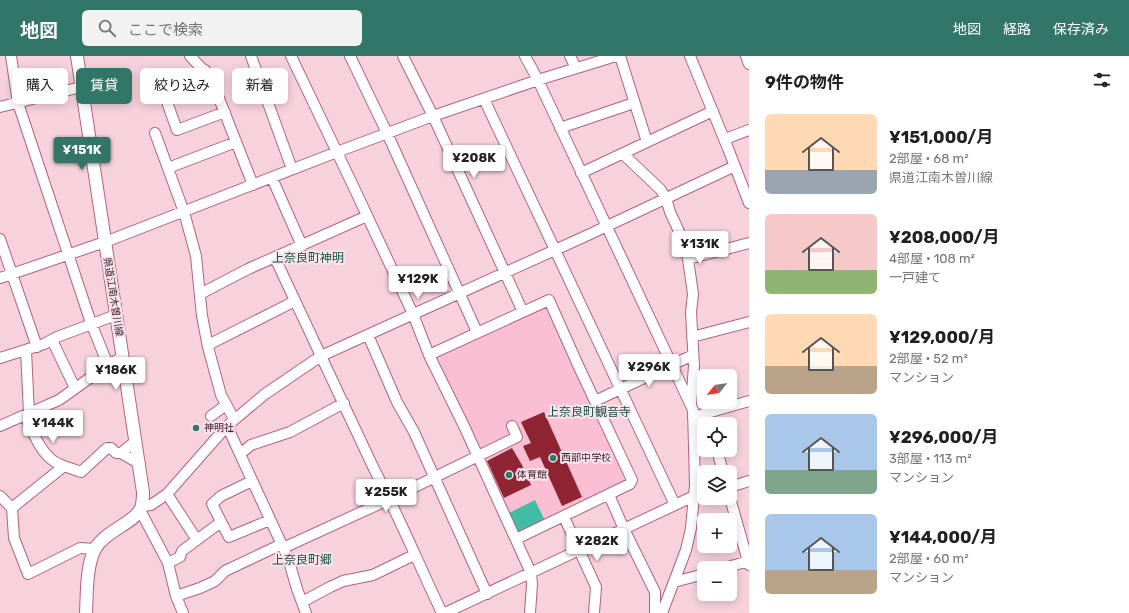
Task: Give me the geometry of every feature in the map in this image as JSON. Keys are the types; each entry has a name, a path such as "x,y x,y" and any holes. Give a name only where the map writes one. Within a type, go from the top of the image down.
{"main road":[{"name":"県道江南木曽川線","path":"77,56 79,68"},
{"name":"県道江南木曽川線","path":"84,104 140,464 143,492 141,508"},
{"path":"86,613 89,570 95,549 107,536 135,516 141,508"}],"street":[{"path":"11,56 13,68"},
{"path":"190,56 202,68"},
{"path":"251,56 292,169"},
{"path":"291,56 368,216 413,314 429,355 478,456 531,573 532,584 530,613"},
{"path":"350,56 387,133 477,332"},
{"path":"403,56 433,116 523,312"},
{"path":"525,56 538,80 670,365 691,406"},
{"path":"570,56 576,68"},
{"path":"0,278 105,242 433,116 538,80 616,56"},
{"path":"620,56 647,142"},
{"path":"690,56 725,139 749,203"},
{"path":"746,56 749,64"},
{"path":"484,99 622,389 675,505"},
{"path":"560,128 634,103"},
{"path":"0,107 14,104"},
{"path":"18,104 91,323 108,365"},
{"path":"222,104 253,185"},
{"path":"168,105 177,130 225,112"},
{"path":"581,173 713,111"},
{"path":"725,139 749,130"},
{"path":"156,133 184,212 196,256 202,316 221,395 226,405 240,454 282,546 306,613"},
{"path":"168,168 236,142"},
{"path":"623,154 660,189 666,198 677,229 683,240 688,259 693,294 691,312 693,355 691,406 697,469"},
{"path":"183,613 176,596 168,563 141,508 151,505 167,494 230,423 265,394 321,356 504,272 556,250 735,166"},
{"path":"272,178 302,246"},
{"path":"200,294 248,269 368,216"},
{"path":"0,239 37,347"},
{"path":"688,259 749,243"},
{"path":"275,258 390,499 414,555 443,613 697,496"},
{"path":"429,355 549,300 632,480 630,484 609,495 516,539"},
{"path":"208,345 295,301"},
{"path":"0,358 37,347 91,323 116,315"},
{"path":"692,337 749,322"},
{"path":"368,335 397,402 414,432 487,594"},
{"path":"52,340 75,388"},
{"path":"26,350 27,415 36,440 51,460 81,472 107,448 111,448 116,453 121,453 140,464"},
{"path":"595,401 693,355"},
{"path":"0,426 59,400 108,365 123,357"},
{"path":"693,417 749,401"},
{"path":"240,454 251,445 290,432 344,403"},
{"path":"211,416 226,405"},
{"path":"707,413 708,417"},
{"path":"176,596 205,586 215,581 225,571 390,499 517,437 512,426"},
{"path":"121,453 136,441"},
{"path":"12,508 64,466"},
{"path":"252,481 221,496 212,504 229,537 270,520"},
{"path":"737,485 749,481"},
{"path":"167,494 197,540"},
{"path":"609,495 655,592 655,613"},
{"path":"0,496 12,508 14,538 28,574 80,548 95,549"},
{"path":"662,613 686,550 697,503"},
{"path":"732,505 749,562 737,565"},
{"path":"564,517 596,587 594,613"},
{"path":"168,563 180,557 182,551 221,522"},
{"path":"302,602 343,581 373,575 414,555"},
{"path":"674,582 697,576"}],"shaded area":[{"path":"548,303 628,482 516,539 436,355"},
{"path":"535,500 545,521 517,534 507,514"}],"building":[{"name":"西部中学校","path":"544,412 582,497 562,506 540,457 530,461 523,446 531,443 521,422"},
{"name":"体育館","path":"512,448 531,485 504,498 487,461"}],"place":[{"name":"神明社","path":"196,428"},
{"name":"西部中学校","path":"553,458"},
{"name":"体育館","path":"509,475"}],"district":[{"name":"上奈良町神明","path":"308,258"},
{"name":"上奈良町観音寺","path":"589,412"},
{"name":"上奈良町郷","path":"302,560"}]}
